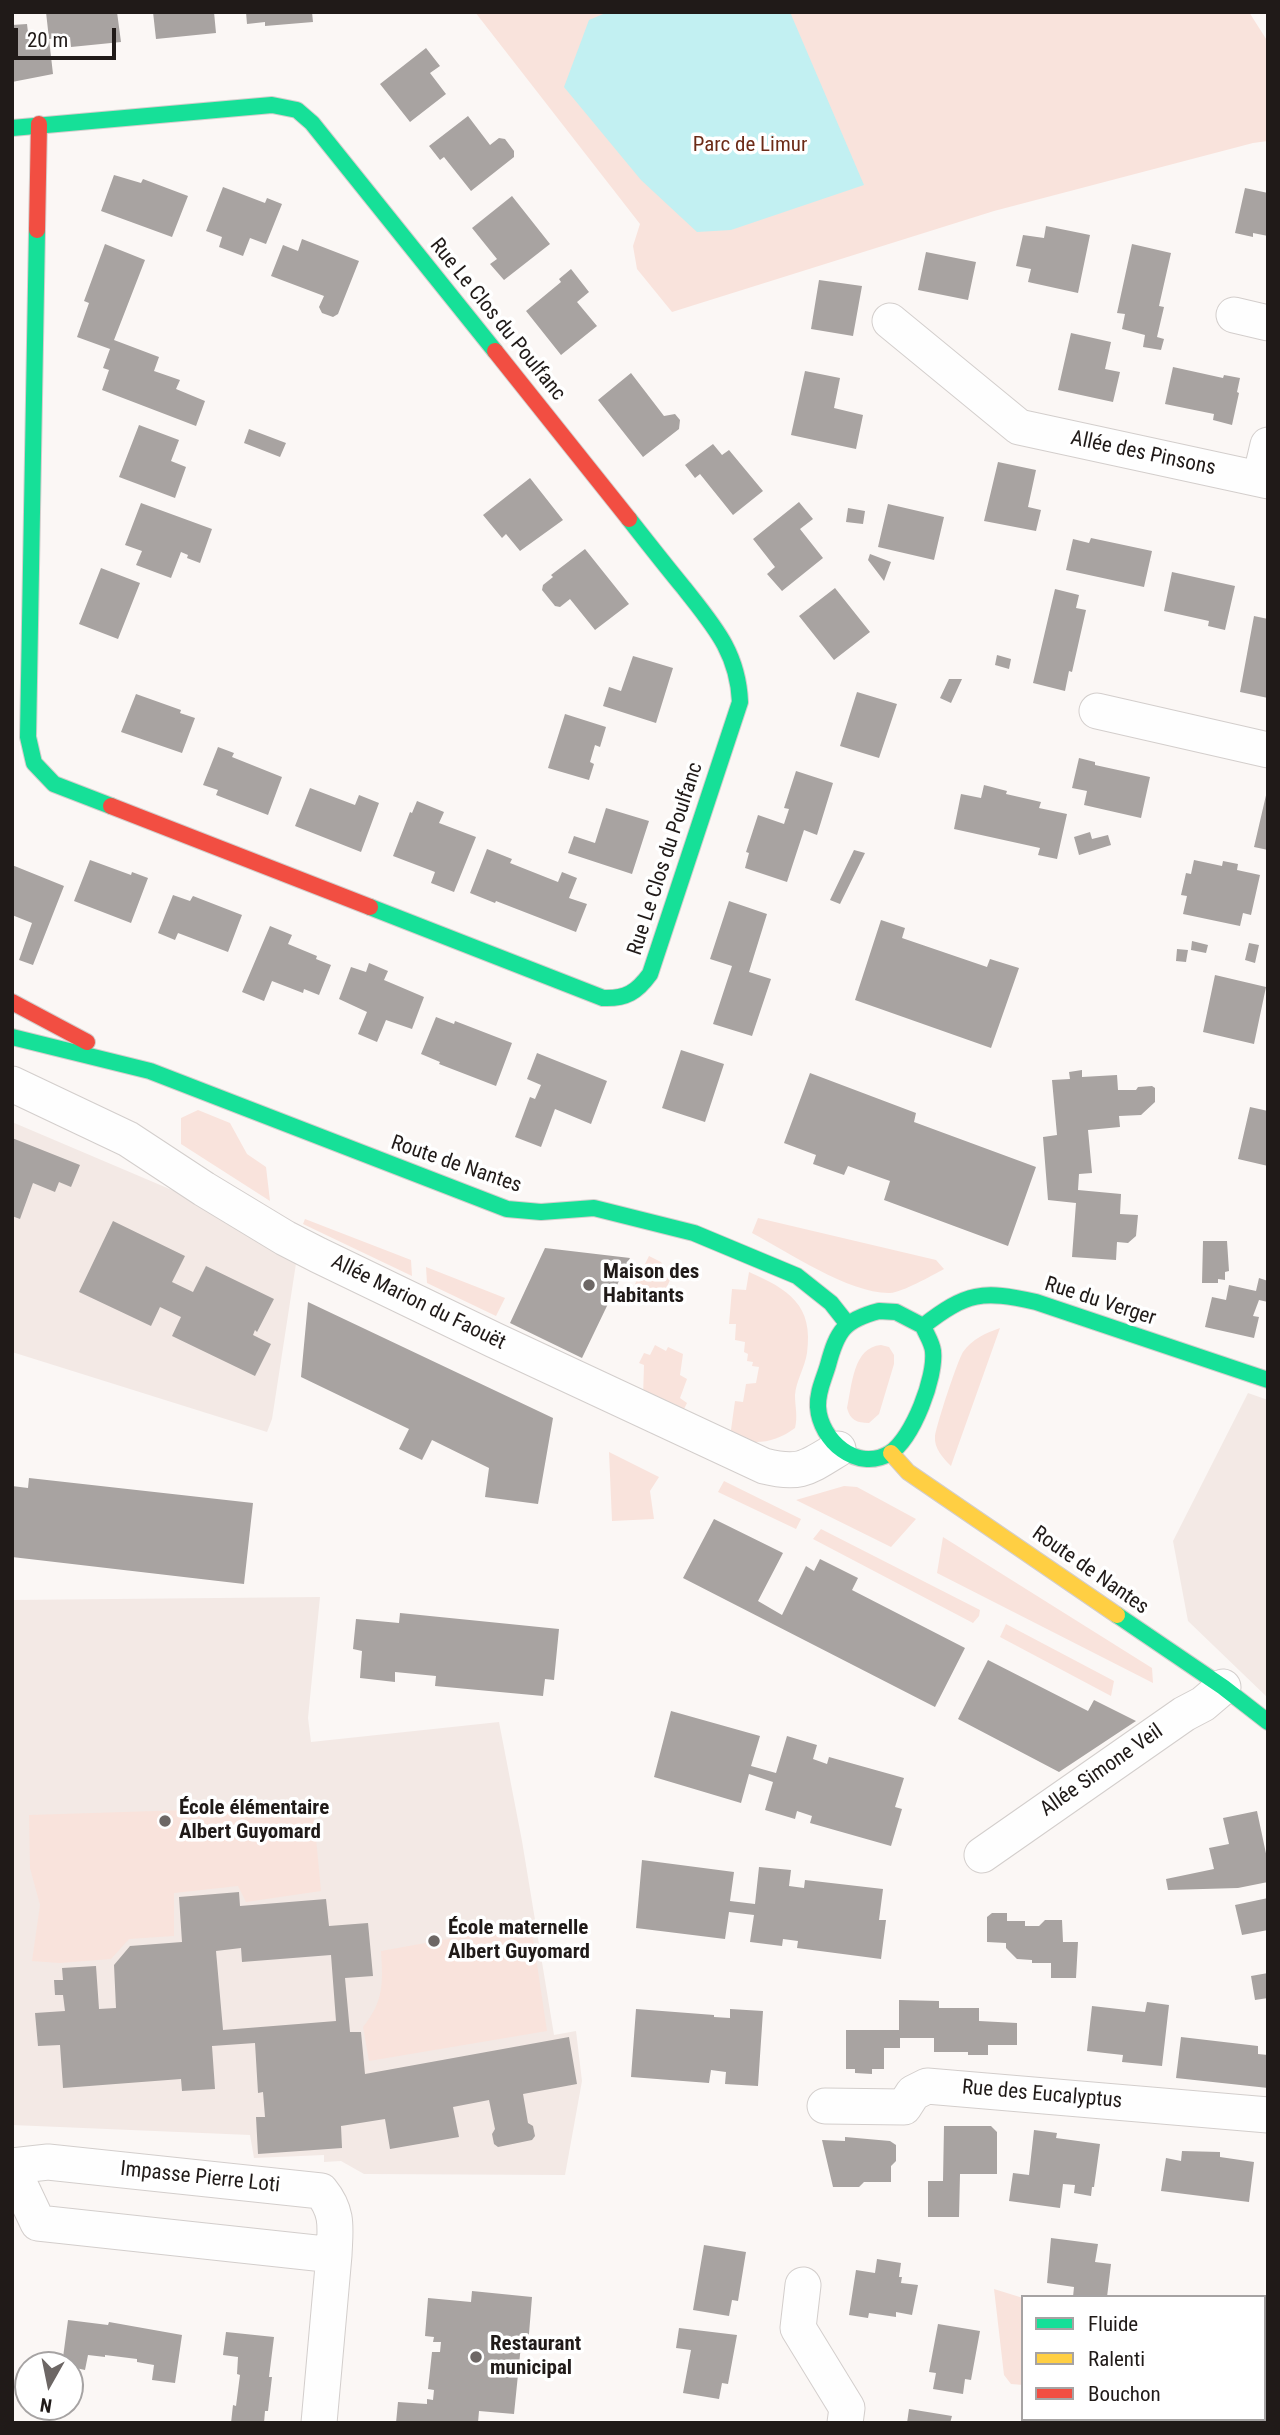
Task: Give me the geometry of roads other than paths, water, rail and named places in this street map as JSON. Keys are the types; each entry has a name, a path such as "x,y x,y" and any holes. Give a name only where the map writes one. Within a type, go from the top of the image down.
{"street":[{"name":"Rue Le Clos du Poulfanc","path":"12,128 39,124 272,105 297,110 312,122 720,633 737,665 740,702 650,974 634,994 621,999 603,998 54,784 34,763 28,737 39,124"},
{"path":"1234,315 1268,323"},
{"name":"Allée des Pinsons","path":"890,321 1019,427 1264,480"},
{"path":"1264,480 1268,445"},
{"path":"1097,711 1268,750"},
{"name":"Route de Nantes","path":"12,1002 47,1019 122,1063"},
{"name":"Route de Nantes","path":"12,1037 150,1071 507,1209 541,1212 594,1208 694,1233 797,1276 831,1303 846,1322"},
{"name":"Allée Marion du Faouët","path":"12,1084 128,1139 228,1203 318,1255 764,1466 788,1472 813,1465 838,1449"},
{"name":"Rue du Verger","path":"923,1326 964,1298 978,1293 1002,1294 1036,1302 1268,1380"},
{"path":"878,1311 896,1312 923,1326 933,1350 931,1370 917,1417 908,1436 891,1453 869,1459 838,1449 826,1432 818,1405 836,1338 846,1322 878,1311"},
{"name":"Route de Nantes","path":"891,1453 908,1472 1223,1687 1268,1722"},
{"name":"Allée Simone Veil","path":"982,1855 1184,1714 1203,1704 1223,1687"},
{"name":"Rue des Eucalyptus","path":"825,2106 904,2107 913,2093 926,2086 1268,2115"},
{"name":"Impasse Pierre Loti","path":"319,2423 334,2255 335,2219 331,2203 320,2191 48,2162 12,2167 38,2223 334,2255"},
{"path":"803,2285 798,2328 848,2408 845,2423"}],"water":[{"path":"608,12 790,12 864,185 731,230 697,232 641,180 564,87 589,20"}],"place":[{"name":"Maison des Habitants","path":"589,1285"},
{"name":"École élémentaire Albert Guyomard","path":"165,1821"},
{"name":"École maternelle Albert Guyomard","path":"434,1941"},
{"name":"Restaurant municipal","path":"476,2357"}],"park label":[{"name":"Parc de Limur","path":"750,146"}]}
